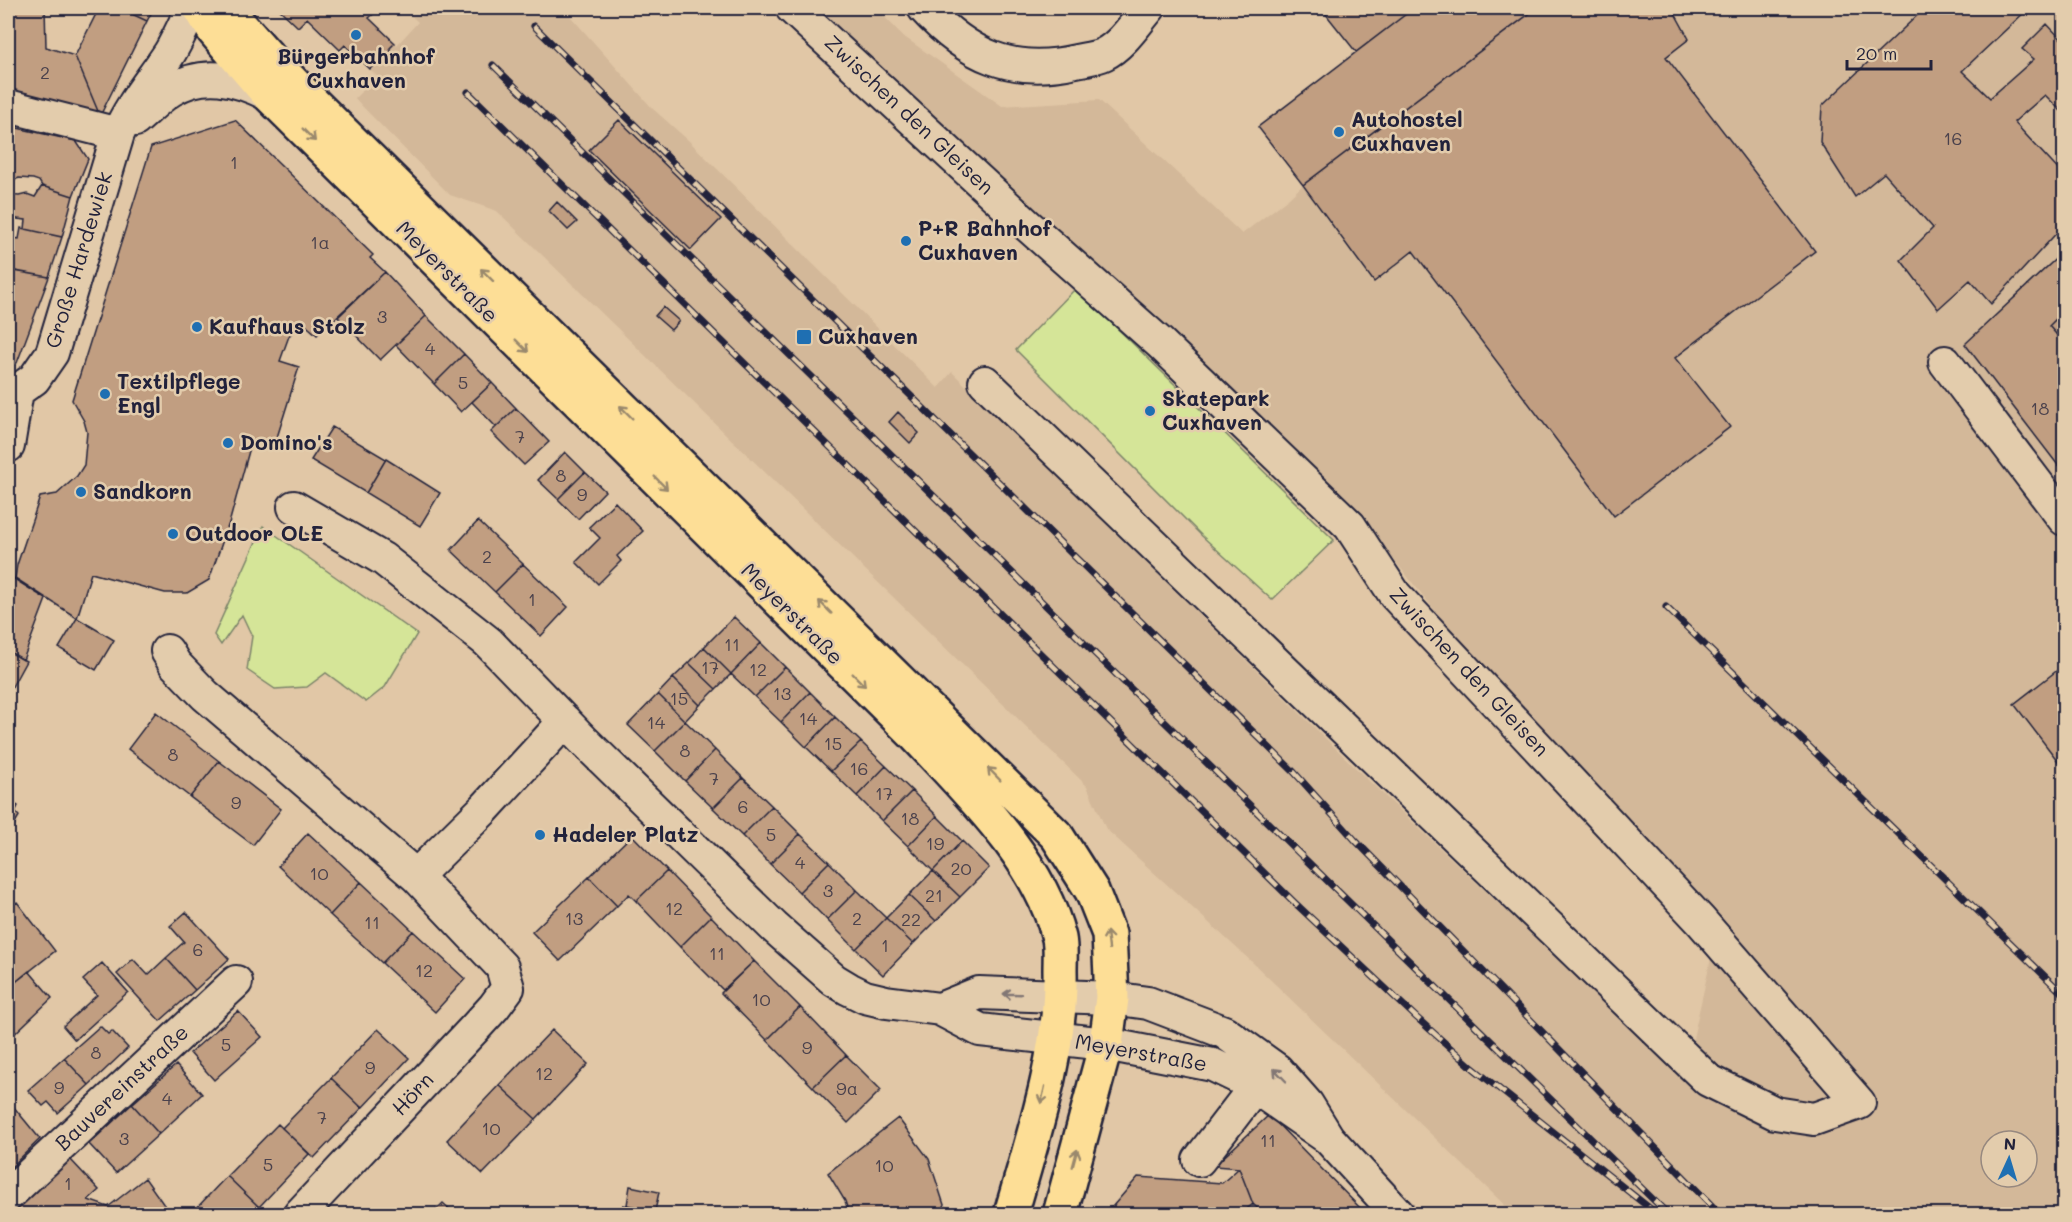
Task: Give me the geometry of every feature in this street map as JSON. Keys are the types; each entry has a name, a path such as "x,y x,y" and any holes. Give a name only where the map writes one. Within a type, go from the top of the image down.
{"main road":[{"name":"Meyerstraße","path":"216,14 268,94 915,735 996,822 1043,896 1060,947 1061,995 1055,1038"},
{"name":"Meyerstraße","path":"216,14 299,89 1057,836 1092,891 1109,934 1112,998"},
{"path":"1059,1215 1106,1044 1112,998"},
{"path":"1011,1215 1033,1137 1055,1038"}],"street":[{"name":"Große Hardewiek","path":"8,446 12,392 34,379 52,353 118,134 133,103 180,35 192,8"},
{"name":"Zwischen den Gleisen","path":"792,8 1026,224 1160,343 1350,526 1395,595 1700,920 1859,1102 1814,1119 1775,1113 1708,1080 985,382"},
{"path":"924,8 943,28 974,51 1008,64 1056,66 1104,54 1126,36 1149,8"},
{"path":"8,106 118,134 170,91 202,79 222,78 243,82 268,94"},
{"path":"1945,362 2064,519"},
{"path":"294,507 383,559 488,642 774,927 834,980 865,997 940,1009 980,1030 1055,1038"},
{"path":"167,651 175,663 205,694 416,876 484,809 565,721"},
{"name":"Hörn","path":"300,1215 494,1007 508,987 502,967 416,876"},
{"name":"Bauvereinstraße","path":"8,1195 236,982"},
{"path":"940,1009 979,993 1112,998"},
{"name":"Meyerstraße","path":"1112,998 1148,1003 1224,1032 1277,1070 1307,1104 1328,1138 1398,1215"},
{"name":"Meyerstraße","path":"1055,1038 1106,1044 1213,1065 1255,1087 1328,1138"},
{"path":"1199,1160 1255,1087"}],"shaded area":[{"path":"403,8 563,8 653,109 688,140 938,388 952,372 1366,778 1684,1079 1719,922 1476,661 1343,497 818,8 876,8 903,36 1002,106 1099,100 1242,234 1303,185 1537,8 2064,8 2064,1214 1514,1214 1252,962 1106,829 1087,786 497,211 450,195 362,106 355,98 377,76 370,69 375,64 385,64 390,48 395,43 397,45 418,22"}],"green space":[{"path":"1076,288 1334,540 1272,600 1202,536 1016,350"},
{"path":"263,526 417,634 385,687 366,702 326,673 307,687 275,689 247,670 252,636 242,615 221,645 214,635"}],"building":[{"path":"8,8 45,8 46,47 75,56 100,116 8,91"},
{"path":"99,8 119,8 147,21 100,116 75,56"},
{"path":"119,8 154,8 147,21"},
{"name":"Bürgerbahnhof Cuxhaven","path":"278,8 380,8 369,18 395,43 390,48 392,55 385,64 375,64 370,69 345,45 340,50 307,18 298,27"},
{"path":"1321,8 1414,8 1356,52"},
{"path":"1414,8 1537,8 1303,185 1258,127"},
{"path":"1537,8 1672,8 1689,39 1666,57 1815,251 1675,358 1730,427 1614,516 1413,251 1374,282 1303,185"},
{"path":"1925,8 2029,8 1962,71 1990,98 2034,59 2022,49 2047,24 2064,42 2064,114 2045,95 2014,122 2064,176 2064,225 1991,304 1970,280 1938,309 1901,260 1933,228 1884,173 1855,197 1820,142 1822,106"},
{"path":"235,120 373,255 370,258 385,272 317,335 301,321 289,336 280,361 299,367 274,447 252,440 230,520 209,580 187,593 165,593 91,573 77,618 15,578 17,565 40,497 57,494 77,476 84,465 87,432 84,421 72,400 151,147"},
{"path":"619,120 721,219 691,250 589,150"},
{"path":"8,126 76,141 88,159 73,196 42,186 39,181 33,179 19,178 12,181 8,179"},
{"path":"42,186 73,196 62,237 25,229 26,220 8,218 8,195 27,194 35,197"},
{"path":"557,202 577,222 568,230 549,211"},
{"path":"21,228 62,237 49,277 10,270 12,263 8,262 8,237 19,239"},
{"path":"2064,251 2064,311 2049,326 2064,343 2064,473 1965,344"},
{"path":"8,270 49,277 17,363 8,366"},
{"path":"385,272 426,316 380,360 338,317"},
{"path":"663,307 679,321 671,330 655,316"},
{"path":"2064,311 2063,326 2064,343 2049,326"},
{"path":"426,316 464,354 434,384 396,345"},
{"path":"464,354 492,383 461,412 434,384"},
{"path":"492,383 516,408 496,427 472,402"},
{"path":"516,408 549,442 524,465 491,432"},
{"path":"898,412 919,433 910,443 889,422"},
{"path":"332,427 386,459 366,493 311,460"},
{"path":"565,452 585,472 558,499 538,480"},
{"path":"386,459 440,493 420,526 366,493"},
{"path":"585,472 605,491 578,519 558,499"},
{"path":"615,502 643,531 617,556 621,561 598,584 576,562 600,538 589,527"},
{"path":"478,521 523,564 495,592 451,550"},
{"path":"523,564 568,607 541,636 495,592"},
{"path":"8,575 46,599 23,660 8,651"},
{"path":"734,617 761,643 731,674 704,647"},
{"path":"77,618 114,640 96,670 59,648"},
{"path":"761,643 785,667 755,697 731,674"},
{"path":"704,647 731,674 716,689 689,663"},
{"path":"8,651 26,661 8,694"},
{"path":"689,663 716,689 700,705 673,678"},
{"path":"2064,665 2064,769 2014,704"},
{"path":"785,667 810,692 781,722 755,697"},
{"path":"673,678 700,705 685,721 658,694"},
{"path":"810,692 835,717 806,747 781,722"},
{"path":"658,694 685,721 655,751 628,725"},
{"path":"156,712 219,761 190,797 128,749"},
{"path":"835,717 861,742 831,771 806,747"},
{"path":"685,721 715,750 685,781 655,751"},
{"path":"861,742 886,766 857,796 831,771"},
{"path":"715,750 743,778 713,808 685,781"},
{"path":"219,761 281,809 253,845 190,797"},
{"path":"886,766 912,791 882,821 857,796"},
{"path":"743,778 772,806 742,836 713,808"},
{"path":"912,791 937,816 908,846 882,821"},
{"path":"8,800 18,806 15,812 19,816 8,835"},
{"path":"772,806 800,834 770,864 742,836"},
{"path":"937,816 962,841 933,871 908,846"},
{"path":"308,833 361,882 330,915 278,866"},
{"path":"800,834 829,862 799,892 770,864"},
{"path":"632,835 667,871 636,901 629,894 617,906 589,877"},
{"path":"962,841 989,868 960,897 933,871"},
{"path":"829,862 857,890 827,920 799,892"},
{"path":"667,871 711,916 680,947 636,901"},
{"path":"933,871 960,897 936,921 909,895"},
{"path":"589,877 617,906 560,961 532,932"},
{"path":"361,882 413,931 382,963 330,915"},
{"path":"857,890 886,918 856,949 827,920"},
{"path":"909,895 936,921 913,944 886,918"},
{"path":"17,902 55,951 8,988 8,909"},
{"path":"186,912 229,959 195,990 166,958 184,942 170,926"},
{"path":"711,916 754,961 723,990 680,947"},
{"path":"886,918 913,944 883,975 856,949"},
{"path":"413,931 465,979 435,1012 382,963"},
{"path":"166,958 195,990 160,1021 117,974 133,959 148,975"},
{"path":"754,961 800,1007 767,1040 721,993"},
{"path":"102,963 128,992 75,1040 63,1026 97,995 83,980"},
{"path":"29,971 52,998 9,1039 8,988"},
{"path":"800,1007 846,1055 813,1087 767,1040"},
{"path":"238,1011 262,1037 214,1080 190,1053"},
{"path":"100,1026 108,1034 112,1031 128,1048 89,1085 64,1058"},
{"path":"378,1029 409,1058 362,1108 331,1078"},
{"path":"552,1030 588,1064 536,1119 499,1085"},
{"path":"846,1055 881,1090 848,1123 813,1087"},
{"path":"64,1058 89,1085 58,1113 48,1102 43,1106 28,1090"},
{"path":"176,1065 202,1094 159,1134 132,1104"},
{"path":"331,1078 362,1108 314,1158 282,1128"},
{"path":"499,1085 536,1119 483,1174 447,1140"},
{"path":"8,1100 40,1139 8,1170"},
{"path":"132,1104 159,1134 116,1173 89,1144"},
{"path":"1269,1115 1366,1214 1264,1214 1253,1204 1239,1168 1214,1166"},
{"path":"898,1118 929,1159 947,1214 849,1214 845,1201 828,1173"},
{"path":"278,1124 309,1154 259,1207 227,1176"},
{"path":"70,1159 99,1190 88,1200 108,1207 145,1178 169,1212 166,1214 21,1214 15,1209"},
{"path":"1239,1168 1253,1204 1240,1214 1106,1214 1138,1177 1222,1183"},
{"path":"227,1176 259,1207 251,1214 191,1214"},
{"path":"630,1186 659,1192 655,1211 627,1205"},
{"path":"443,1203 455,1214 432,1214"},
{"path":"623,1205 655,1211 674,1214 621,1214"}],"railway":[{"path":"534,26 1294,772 1355,840 1720,1214"},
{"path":"493,65 1668,1214"},
{"path":"468,92 1295,903 1473,1068 1657,1214"},
{"path":"1666,607 2064,995"}],"place":[{"name":"Bürgerbahnhof Cuxhaven","path":"356,35"},
{"name":"Autohostel Cuxhaven","path":"1339,132"},
{"name":"P+R Bahnhof Cuxhaven","path":"906,241"},
{"name":"Kaufhaus Stolz","path":"197,327"},
{"name":"Cuxhaven","path":"804,337"},
{"name":"Textilpflege Engl","path":"105,394"},
{"name":"Skatepark Cuxhaven","path":"1150,411"},
{"name":"Domino's","path":"228,443"},
{"name":"Sandkorn","path":"81,492"},
{"name":"Outdoor OLE","path":"173,534"},
{"name":"Hadeler Platz","path":"540,835"}]}
